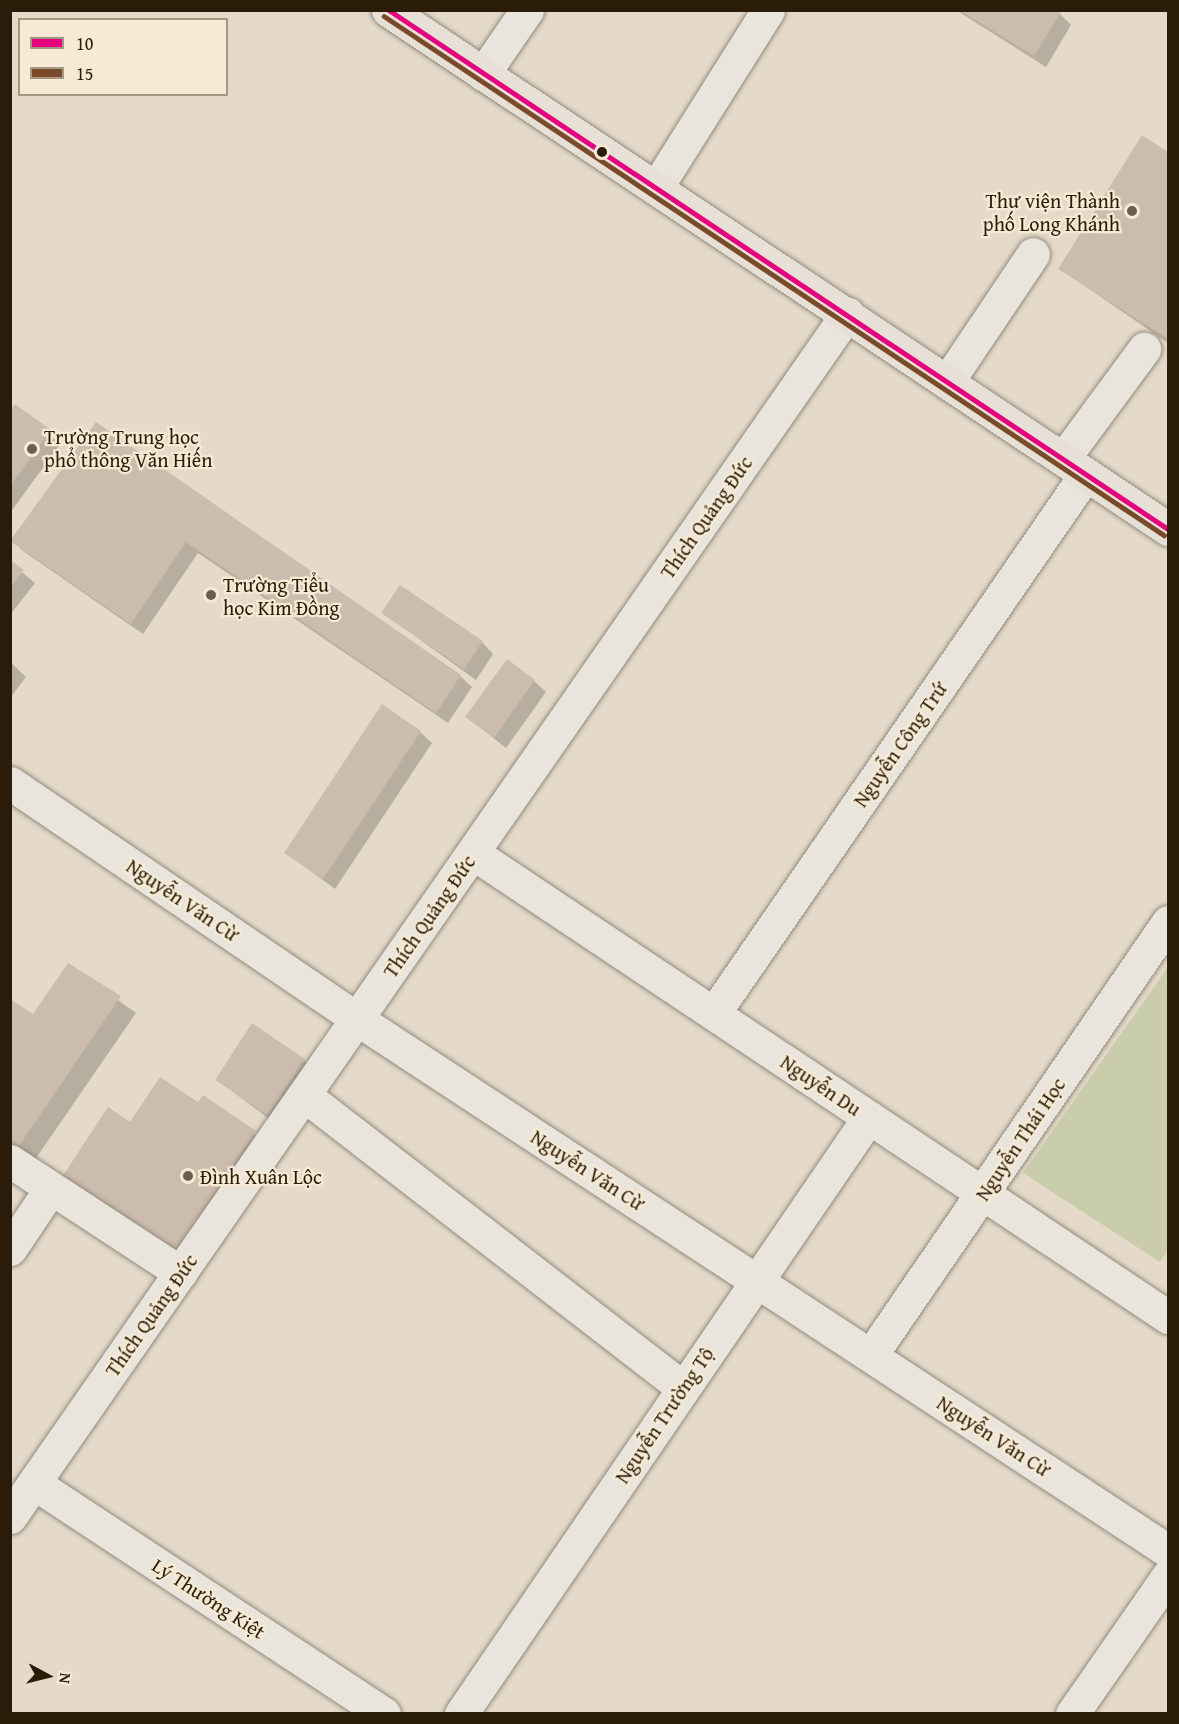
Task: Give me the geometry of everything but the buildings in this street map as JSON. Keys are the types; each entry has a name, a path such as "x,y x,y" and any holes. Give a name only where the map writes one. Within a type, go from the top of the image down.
{"main road":[{"path":"388,10 1168,530"}],"street":[{"path":"483,74 526,10"},
{"path":"656,188 768,10"},
{"path":"947,382 1033,254"},
{"name":"Thích Quảng Đức","path":"10,1517 847,315"},
{"name":"Nguyễn Công Trứ","path":"714,1013 1075,467 1143,349"},
{"name":"Nguyễn Văn Cừ","path":"10,783 357,1019 1168,1551"},
{"name":"Nguyễn Du","path":"473,853 1168,1317"},
{"name":"Nguyễn Thái Học","path":"871,1355 1168,922"},
{"path":"304,1095 683,1389"},
{"name":"Nguyễn Trường Tộ","path":"460,1713 869,1117"},
{"path":"10,1161 181,1273"},
{"path":"10,1249 51,1188"},
{"name":"Lý Thường Kiệt","path":"34,1483 384,1713"},
{"path":"1072,1713 1168,1576"}],"green space":[{"path":"1168,967 1168,1249 1160,1262 1023,1173"}],"transit line":[{"name":"10","path":"389,10 1168,529"},
{"name":"15","path":"384,16 1164,535"}],"place":[{"name":"Thư viện Thành phố Long Khánh","path":"1132,211"},
{"name":"Trường Trung học phổ thông Văn Hiến","path":"32,449"},
{"name":"Trường Tiểu học Kim Đồng","path":"211,595"},
{"name":"Đình Xuân Lộc","path":"188,1176"}]}
